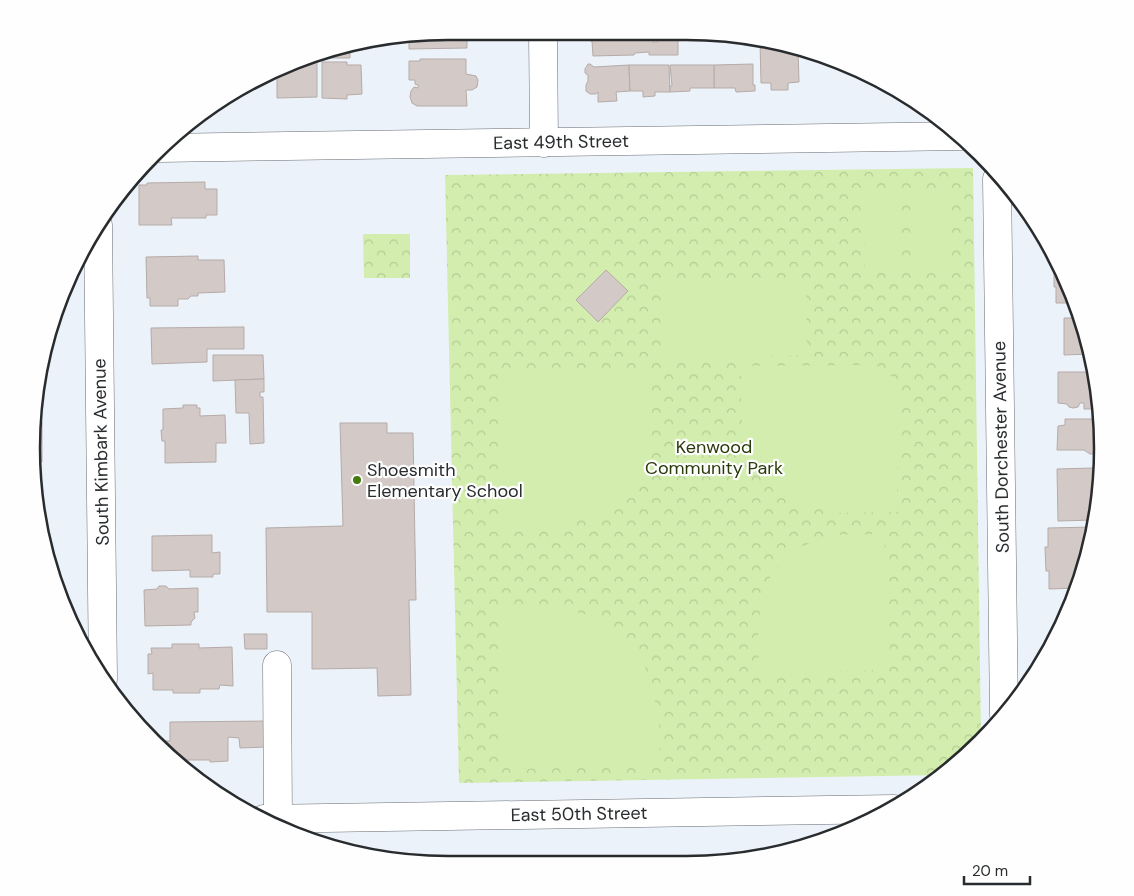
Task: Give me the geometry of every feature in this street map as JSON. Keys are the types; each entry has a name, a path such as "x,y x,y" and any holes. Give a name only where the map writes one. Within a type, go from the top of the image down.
{"street":[{"path":"543,40 544,143"},
{"name":"East 49th Street","path":"172,148 949,136"},
{"name":"South Dorchester Avenue","path":"997,184 1004,704"},
{"name":"South Kimbark Avenue","path":"98,239 103,665"},
{"path":"271,815 277,665"},
{"name":"East 50th Street","path":"279,819 875,809"}],"green space":[{"name":"Kenwood Community Park","path":"973,168 981,729 955,755 930,775 459,783 445,175"},
{"path":"901,193 902,273 865,273 864,194"},
{"path":"910,193 948,193 948,273 911,273"},
{"path":"363,234 410,234 410,278 364,278"},
{"path":"806,280 807,355 664,358 663,282"},
{"path":"876,365 899,382 897,512 835,513 778,495 751,464 741,415 741,366"},
{"path":"650,369 650,446 636,486 610,510 557,526 499,526 499,384 510,372"},
{"path":"884,534 890,654 877,670 759,674 758,623 766,583 791,550 833,535"},
{"path":"555,607 597,617 644,663 659,715 660,763 522,769 502,750 500,608"}],"building":[{"path":"467,40 467,48 409,49 409,42"},
{"path":"653,40 653,42 657,42 658,40 678,40 678,55 649,55 649,52 635,53 634,55 593,56 592,41 590,41"},
{"path":"760,47 798,56 799,82 788,83 788,90 771,90 771,83 761,83"},
{"path":"350,52 350,58 330,58"},
{"path":"420,59 466,59 466,74 476,76 478,80 477,87 472,90 466,90 467,106 417,106 412,103 411,91 414,87 418,88 418,85 415,84 415,80 409,80 409,61 420,61"},
{"path":"317,62 317,97 277,98 277,78"},
{"path":"322,62 347,62 347,65 361,65 362,94 347,95 347,99 322,98"},
{"path":"588,64 594,67 629,65 630,91 616,92 617,101 598,102 598,92 590,94 586,91 588,75 585,73 585,69"},
{"path":"753,64 753,85 755,85 755,91 736,92 735,88 714,88 714,65"},
{"path":"629,65 669,65 670,92 655,92 655,96 643,97 643,91 630,91"},
{"path":"670,65 714,65 714,88 690,88 690,91 670,92 670,86 672,86"},
{"path":"205,182 205,189 217,189 217,215 206,215 206,218 171,218 172,225 139,225 139,185 147,185 147,183"},
{"path":"198,256 198,260 224,260 225,292 198,293 198,296 191,296 188,299 178,299 178,306 150,306 150,298 147,298 146,257"},
{"path":"606,270 628,291 598,322 576,300"},
{"path":"1054,272 1067,303 1056,303 1056,287 1054,287"},
{"path":"1064,318 1072,318 1083,354 1064,355"},
{"path":"244,327 244,349 207,349 207,362 152,364 151,328"},
{"path":"213,355 263,355 264,379 213,381"},
{"path":"1058,372 1087,372 1092,409 1084,409 1084,403 1080,403 1078,407 1073,408 1067,404 1058,403"},
{"path":"264,379 264,392 260,392 260,397 263,397 264,443 250,444 249,413 236,413 235,380"},
{"path":"183,405 197,405 197,408 200,408 200,416 225,415 226,443 216,443 216,462 165,463 165,441 162,441 161,430 163,430 163,409 183,408"},
{"path":"1065,419 1093,419 1094,454 1084,450 1057,450 1058,426 1065,425"},
{"path":"41,422 42,422 42,462 40,448"},
{"path":"340,423 387,423 387,433 413,433 416,600 409,600 411,695 378,696 377,668 312,669 312,612 267,612 266,528 343,526"},
{"path":"1093,468 1087,520 1058,521 1057,469"},
{"path":"1086,527 1069,588 1049,589 1049,571 1046,571 1045,547 1048,547 1048,528"},
{"path":"212,535 212,553 220,552 220,574 213,574 213,577 190,577 190,570 152,571 152,536"},
{"path":"159,586 166,586 169,589 198,588 198,612 194,612 195,618 191,625 145,626 144,590 157,589"},
{"path":"244,634 267,634 267,649 245,649"},
{"path":"172,644 199,644 199,648 232,647 233,686 220,685 219,689 200,689 200,693 173,693 173,690 153,690 153,673 148,674 148,654 152,654 151,648 172,648"},
{"path":"268,721 268,747 240,748 239,738 228,737 228,761 185,760 165,741 170,741 170,722"}],"place":[{"name":"Shoesmith Elementary School","path":"357,480"}]}
